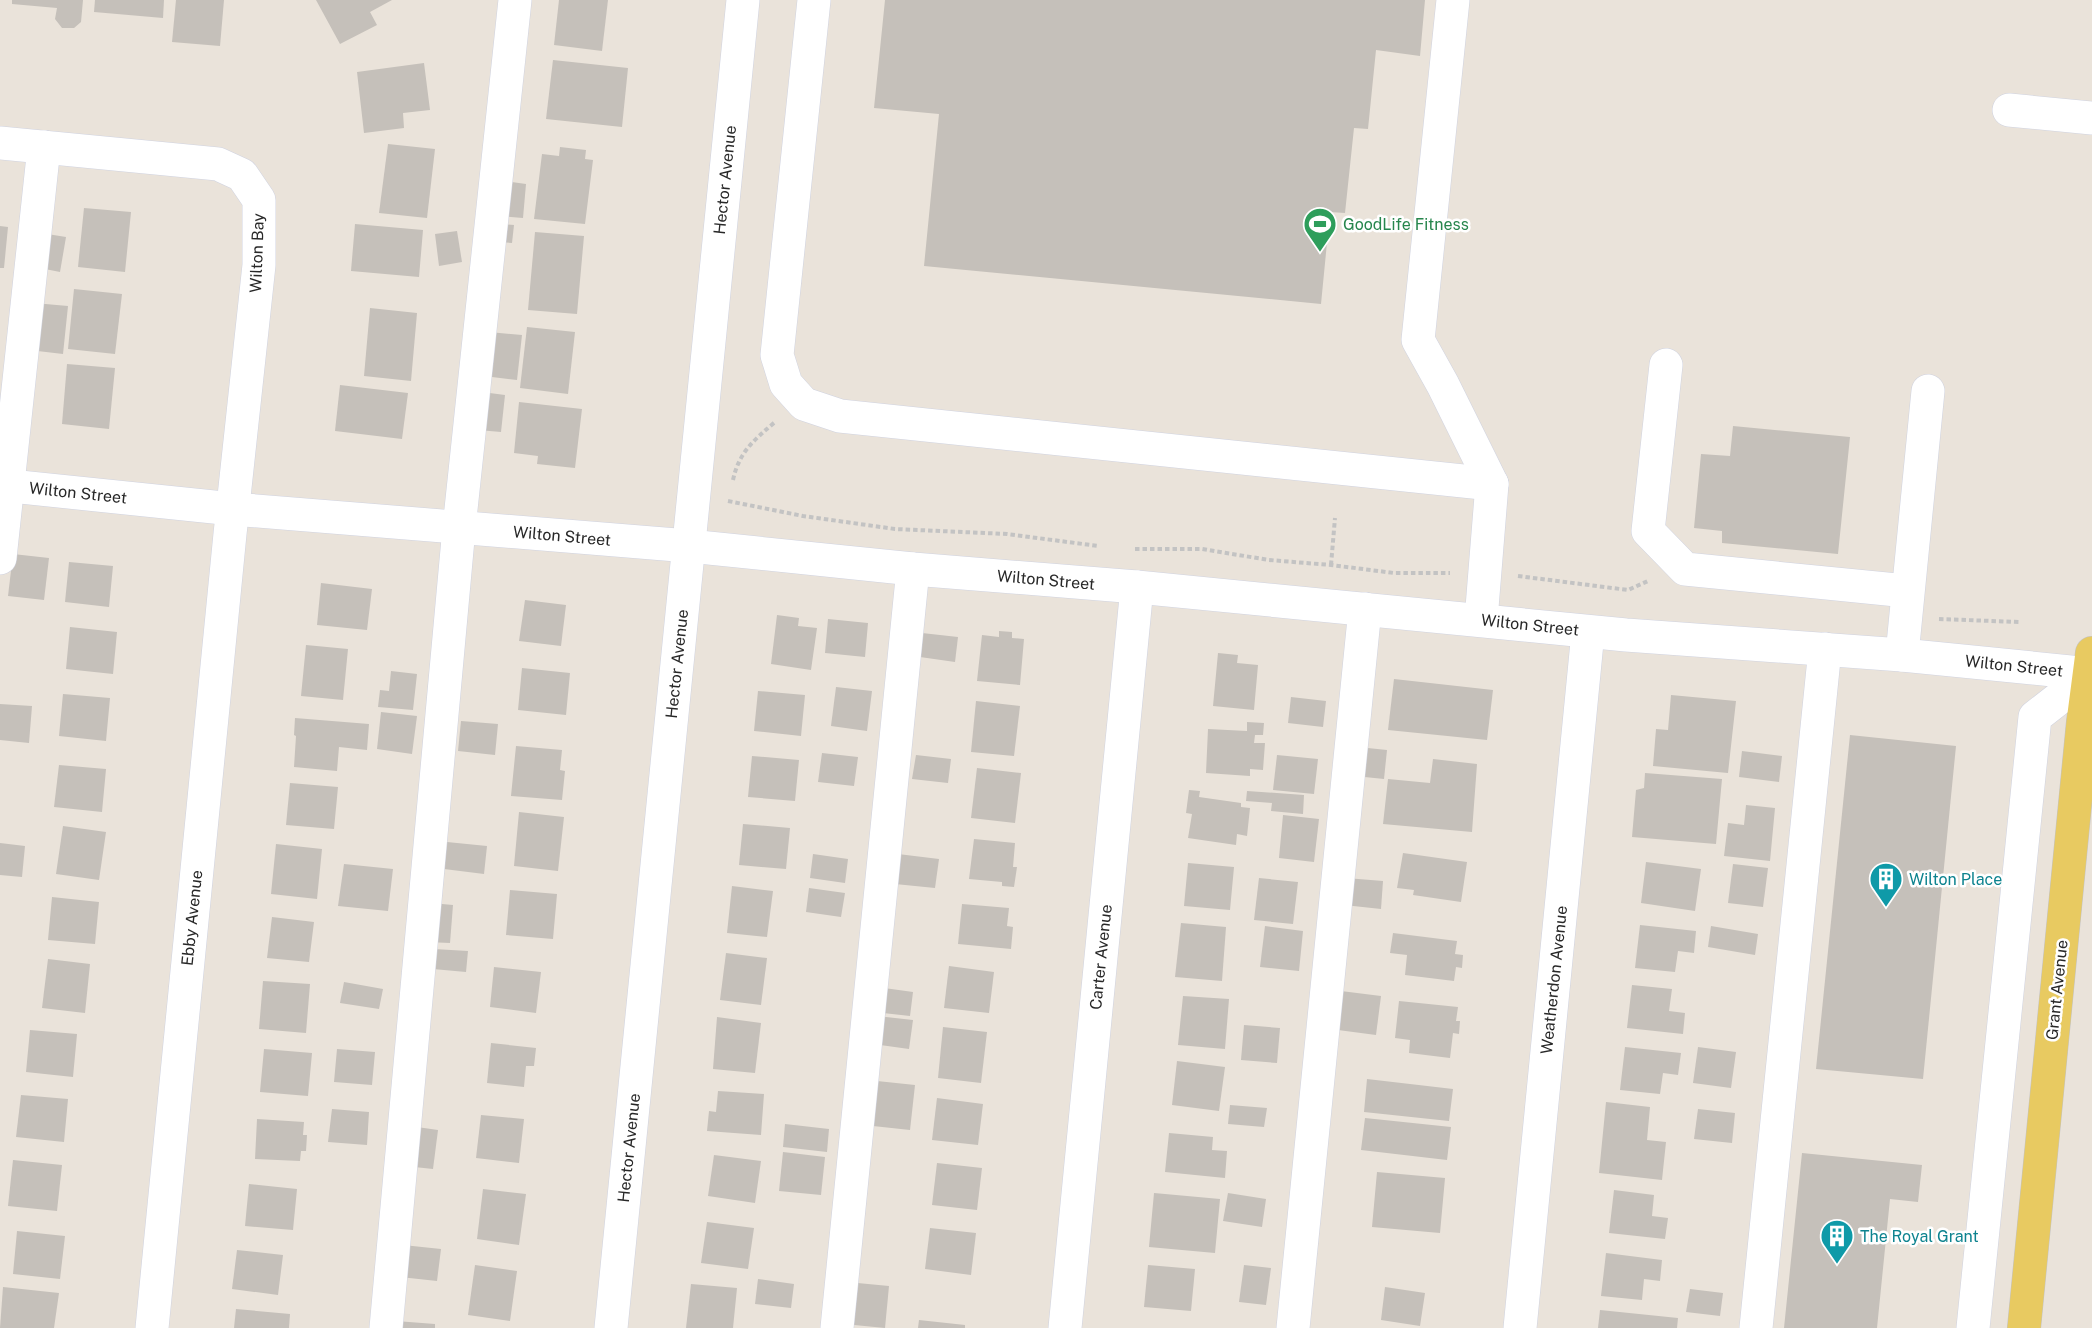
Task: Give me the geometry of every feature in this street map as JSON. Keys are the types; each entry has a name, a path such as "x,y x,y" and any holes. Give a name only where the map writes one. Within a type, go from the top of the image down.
{"main road":[{"name":"Grant Avenue","path":"2024,1328 2081,745 2091,667"}],"street":[{"path":"386,1328 459,528 515,0"},
{"name":"Hector Avenue","path":"611,1328 743,0"},
{"path":"814,0 777,355 786,384 804,404 840,416 1492,484"},
{"path":"1453,0 1418,340 1454,406 1492,484 1481,620"},
{"path":"2009,110 2092,118"},
{"name":"Wilton Bay","path":"0,143 218,164 242,175 259,200 260,265 233,508"},
{"path":"0,558 4,485 44,147"},
{"path":"1666,365 1648,531 1685,569 1906,605"},
{"path":"1902,655 1928,391"},
{"name":"Wilton Street","path":"4,485 233,508 689,546 913,569 1137,587 1588,632 2091,667"},
{"name":"Ebby Avenue","path":"152,1328 233,508"},
{"path":"837,1328 913,569"},
{"name":"Carter Avenue","path":"1065,1328 1137,587"},
{"path":"1293,1328 1365,609"},
{"name":"Weatherdon Avenue","path":"1520,1328 1588,632"},
{"path":"1756,1328 1825,649"},
{"path":"1972,1328 2035,717 2091,667"}],"path":[{"path":"732,483 736,465 749,445 800,399"},
{"path":"730,492 728,501 872,526 1007,534 1109,548"},
{"path":"1331,565 1335,518"},
{"path":"1132,549 1202,549 1269,560 1394,573 1485,573 1628,590 1654,578 1685,569"},
{"path":"1906,605 2019,622"}],"building":[{"path":"12,0 83,0 81,22 74,28 62,28 55,19 57,8 12,4"},
{"path":"95,0 164,0 163,18 94,12"},
{"path":"176,0 224,0 220,46 172,42"},
{"path":"316,0 392,0 370,12 377,25 340,44"},
{"path":"559,0 608,0 602,51 554,45"},
{"path":"885,0 1425,0 1420,56 1376,50 1368,129 1354,128 1345,213 1330,212 1321,304 924,266 939,114 874,108"},
{"path":"553,60 628,68 622,127 546,119"},
{"path":"424,63 430,110 403,113 404,128 364,133 357,72"},
{"path":"388,144 435,149 427,218 379,213"},
{"path":"560,147 586,150 585,159 593,160 585,224 534,219 542,154 559,156"},
{"path":"504,181 526,184 523,218 501,216"},
{"path":"84,208 131,212 125,272 78,267"},
{"path":"355,224 423,230 419,277 351,271"},
{"path":"500,224 514,225 512,243 498,242"},
{"path":"0,226 8,227 4,268 0,268"},
{"path":"457,231 462,262 439,266 435,234"},
{"path":"535,232 584,236 577,314 528,310"},
{"path":"41,233 66,237 60,272 35,267"},
{"path":"74,289 122,294 115,354 68,349"},
{"path":"34,303 68,306 63,354 29,350"},
{"path":"370,308 417,313 411,381 364,376"},
{"path":"527,327 575,332 568,394 520,388"},
{"path":"489,332 522,335 517,380 484,376"},
{"path":"67,364 115,368 109,429 62,424"},
{"path":"340,385 408,393 402,439 335,431"},
{"path":"482,392 505,395 501,432 478,430"},
{"path":"519,402 582,409 575,468 537,464 538,456 514,453"},
{"path":"1733,426 1850,437 1838,554 1722,543 1722,531 1694,528 1701,454 1730,456"},
{"path":"13,554 49,558 44,600 8,596"},
{"path":"69,562 113,566 109,607 65,602"},
{"path":"321,583 372,589 367,630 317,625"},
{"path":"525,600 566,605 561,646 519,641"},
{"path":"777,615 799,618 798,626 817,628 811,670 771,664"},
{"path":"828,619 868,623 865,657 825,653"},
{"path":"70,627 117,632 113,674 66,669"},
{"path":"999,631 1012,632 1012,638 1024,639 1020,685 977,681 982,635 999,637"},
{"path":"922,633 958,637 955,662 920,657"},
{"path":"306,645 348,649 343,700 301,696"},
{"path":"1218,653 1238,655 1237,663 1258,665 1254,710 1213,706"},
{"path":"522,668 570,673 566,715 518,710"},
{"path":"391,671 417,674 413,710 378,707 380,690 389,691"},
{"path":"1394,679 1493,690 1487,740 1388,730"},
{"path":"836,687 872,691 867,731 831,726"},
{"path":"758,691 805,695 801,736 754,731"},
{"path":"63,694 110,698 106,741 59,736"},
{"path":"1671,695 1736,701 1728,773 1653,766 1656,729 1668,730"},
{"path":"1291,697 1326,701 1323,727 1288,723"},
{"path":"976,701 1020,706 1014,756 971,752"},
{"path":"0,704 32,706 29,743 0,740"},
{"path":"381,712 417,716 412,754 377,749"},
{"path":"295,718 369,724 367,750 339,747 337,771 294,767"},
{"path":"461,721 498,724 495,755 458,751"},
{"path":"1247,722 1264,723 1263,735 1255,735 1254,743 1265,743 1263,770 1250,769 1250,776 1206,773 1208,729 1247,731"},
{"name":"Wilton Place","path":"1850,735 1956,746 1923,1079 1816,1069"},
{"path":"516,746 562,750 560,770 565,771 562,800 511,796"},
{"path":"1358,747 1387,750 1384,779 1355,776"},
{"path":"1742,751 1782,756 1779,782 1739,777"},
{"path":"822,753 858,757 854,786 818,782"},
{"path":"916,755 951,759 948,783 912,779"},
{"path":"1277,755 1318,759 1314,794 1273,790"},
{"path":"752,756 799,760 795,801 748,797"},
{"path":"1433,759 1477,764 1472,832 1383,824 1388,779 1430,783"},
{"path":"59,765 106,769 102,812 54,807"},
{"path":"977,768 1021,773 1015,823 971,818"},
{"path":"1645,773 1722,779 1716,844 1632,837 1636,790 1644,788"},
{"path":"290,783 338,787 334,829 286,825"},
{"path":"1189,790 1200,791 1199,797 1241,803 1241,807 1250,808 1247,836 1237,834 1236,845 1188,838 1192,814 1186,813"},
{"path":"1247,791 1304,795 1303,814 1271,811 1272,803 1246,801"},
{"path":"1746,805 1775,808 1770,861 1724,856 1728,823 1744,825"},
{"path":"519,812 564,817 558,871 514,866"},
{"path":"1283,815 1319,819 1314,862 1279,858"},
{"path":"743,824 790,828 786,869 739,865"},
{"path":"63,826 106,832 99,880 56,874"},
{"path":"974,839 1015,843 1013,867 1017,867 1014,887 1002,886 1002,882 969,879"},
{"path":"447,842 487,846 484,874 444,869"},
{"path":"0,843 25,846 22,877 0,875"},
{"path":"276,844 322,849 317,899 271,894"},
{"path":"1403,853 1467,862 1461,902 1413,895 1414,890 1397,888"},
{"path":"813,854 848,859 845,883 810,878"},
{"path":"898,854 939,859 935,888 895,884"},
{"path":"1646,862 1701,869 1695,911 1641,903"},
{"path":"1188,863 1234,867 1230,910 1184,906"},
{"path":"344,864 393,869 388,911 338,906"},
{"path":"1733,864 1768,868 1763,907 1728,903"},
{"path":"1259,878 1298,882 1293,924 1254,920"},
{"path":"1346,878 1383,881 1381,909 1344,905"},
{"path":"732,886 773,891 767,937 727,933"},
{"path":"809,888 845,893 841,917 806,912"},
{"path":"510,890 557,894 553,939 506,935"},
{"path":"52,897 99,902 95,944 48,940"},
{"path":"431,903 453,905 450,943 427,942"},
{"path":"962,904 1009,908 1007,926 1013,927 1011,949 958,944"},
{"path":"272,917 314,922 309,962 267,958"},
{"path":"1181,923 1226,927 1222,981 1175,977"},
{"path":"1640,925 1696,931 1694,953 1678,951 1675,972 1635,968"},
{"path":"1265,926 1303,931 1299,971 1260,967"},
{"path":"1711,926 1758,934 1755,955 1708,947"},
{"path":"1393,933 1457,941 1455,954 1463,955 1462,968 1456,967 1454,981 1405,975 1407,955 1390,953"},
{"path":"434,949 468,951 466,972 433,969"},
{"path":"726,953 767,958 761,1005 720,1000"},
{"path":"48,959 90,964 85,1013 42,1008"},
{"path":"949,966 994,972 989,1013 944,1008"},
{"path":"494,967 541,972 536,1013 490,1007"},
{"path":"263,981 310,984 306,1033 259,1029"},
{"path":"344,982 383,989 379,1009 340,1003"},
{"path":"1632,985 1672,989 1669,1011 1685,1013 1683,1034 1627,1028"},
{"path":"877,987 913,992 910,1016 874,1012"},
{"path":"1341,991 1381,996 1376,1035 1338,1030"},
{"path":"1183,996 1229,999 1225,1049 1178,1045"},
{"path":"1399,1001 1458,1007 1456,1021 1460,1021 1459,1034 1453,1033 1450,1058 1409,1053 1410,1040 1395,1038"},
{"path":"877,1016 913,1020 909,1049 873,1044"},
{"path":"717,1017 761,1023 755,1073 713,1069"},
{"path":"1244,1025 1280,1028 1277,1063 1241,1060"},
{"path":"943,1027 987,1032 981,1083 938,1078"},
{"path":"30,1030 77,1034 73,1077 26,1072"},
{"path":"491,1043 536,1048 534,1066 526,1066 524,1087 487,1083"},
{"path":"1625,1047 1681,1053 1678,1075 1663,1073 1660,1094 1620,1090"},
{"path":"1698,1047 1736,1052 1731,1088 1693,1083"},
{"path":"264,1049 312,1053 308,1096 260,1092"},
{"path":"337,1049 375,1052 372,1085 334,1082"},
{"path":"1177,1061 1225,1067 1219,1111 1172,1105"},
{"path":"1367,1079 1453,1089 1449,1121 1364,1112"},
{"path":"877,1081 915,1085 910,1130 873,1126"},
{"path":"718,1091 764,1094 761,1135 707,1131 709,1111 716,1112"},
{"path":"21,1095 68,1099 64,1142 16,1137"},
{"path":"937,1098 983,1104 978,1145 932,1140"},
{"path":"1606,1102 1650,1107 1647,1140 1666,1142 1662,1180 1599,1173"},
{"path":"1230,1105 1267,1108 1264,1127 1228,1124"},
{"path":"332,1109 369,1112 367,1145 328,1142"},
{"path":"1698,1109 1735,1113 1732,1143 1694,1139"},
{"path":"481,1115 524,1119 519,1163 476,1158"},
{"path":"1365,1118 1451,1127 1447,1160 1361,1150"},
{"path":"257,1119 304,1122 303,1135 307,1135 306,1151 301,1151 300,1161 255,1159"},
{"path":"785,1124 829,1129 827,1152 783,1147"},
{"path":"410,1126 438,1130 433,1169 405,1166"},
{"path":"1169,1133 1213,1137 1212,1150 1227,1151 1225,1178 1165,1172"},
{"path":"783,1152 825,1157 821,1195 779,1191"},
{"name":"The Royal Grant","path":"1802,1153 1922,1165 1918,1202 1890,1199 1877,1328 1784,1328"},
{"path":"714,1155 761,1161 755,1203 708,1196"},
{"path":"13,1160 62,1165 57,1211 8,1206"},
{"path":"937,1163 982,1168 977,1210 932,1205"},
{"path":"1377,1172 1445,1178 1440,1233 1372,1227"},
{"path":"249,1184 297,1189 293,1230 245,1226"},
{"path":"483,1189 526,1194 519,1245 477,1239"},
{"path":"1614,1190 1654,1195 1652,1216 1668,1218 1665,1239 1609,1233"},
{"path":"1154,1193 1220,1199 1215,1253 1149,1247"},
{"path":"1228,1193 1266,1199 1262,1227 1223,1221"},
{"path":"707,1222 754,1228 748,1269 701,1263"},
{"path":"930,1228 976,1233 971,1275 925,1269"},
{"path":"17,1231 65,1236 60,1279 13,1274"},
{"path":"403,1245 441,1249 437,1281 400,1277"},
{"path":"237,1250 283,1255 278,1295 232,1289"},
{"path":"1606,1253 1662,1260 1660,1281 1644,1279 1642,1300 1601,1296"},
{"path":"475,1265 517,1271 510,1321 468,1315"},
{"path":"1148,1265 1195,1269 1191,1311 1144,1307"},
{"path":"1244,1265 1271,1268 1266,1305 1239,1302"},
{"path":"758,1279 794,1284 791,1308 755,1304"},
{"path":"847,1282 889,1286 885,1328 844,1324"},
{"path":"691,1284 737,1288 733,1328 686,1328"},
{"path":"3,1287 59,1293 54,1328 0,1328"},
{"path":"1385,1287 1425,1293 1420,1326 1381,1320"},
{"path":"1690,1289 1723,1293 1720,1316 1686,1312"},
{"path":"236,1309 290,1314 289,1328 234,1328"},
{"path":"1600,1310 1678,1318 1677,1328 1598,1328"},
{"path":"919,1320 965,1325 965,1328 918,1328"},
{"path":"396,1321 435,1324 435,1328 395,1328"}],"place":[{"name":"GoodLife Fitness","path":"1320,253"},
{"name":"Wilton Place","path":"1886,908"},
{"name":"The Royal Grant","path":"1837,1265"}]}
